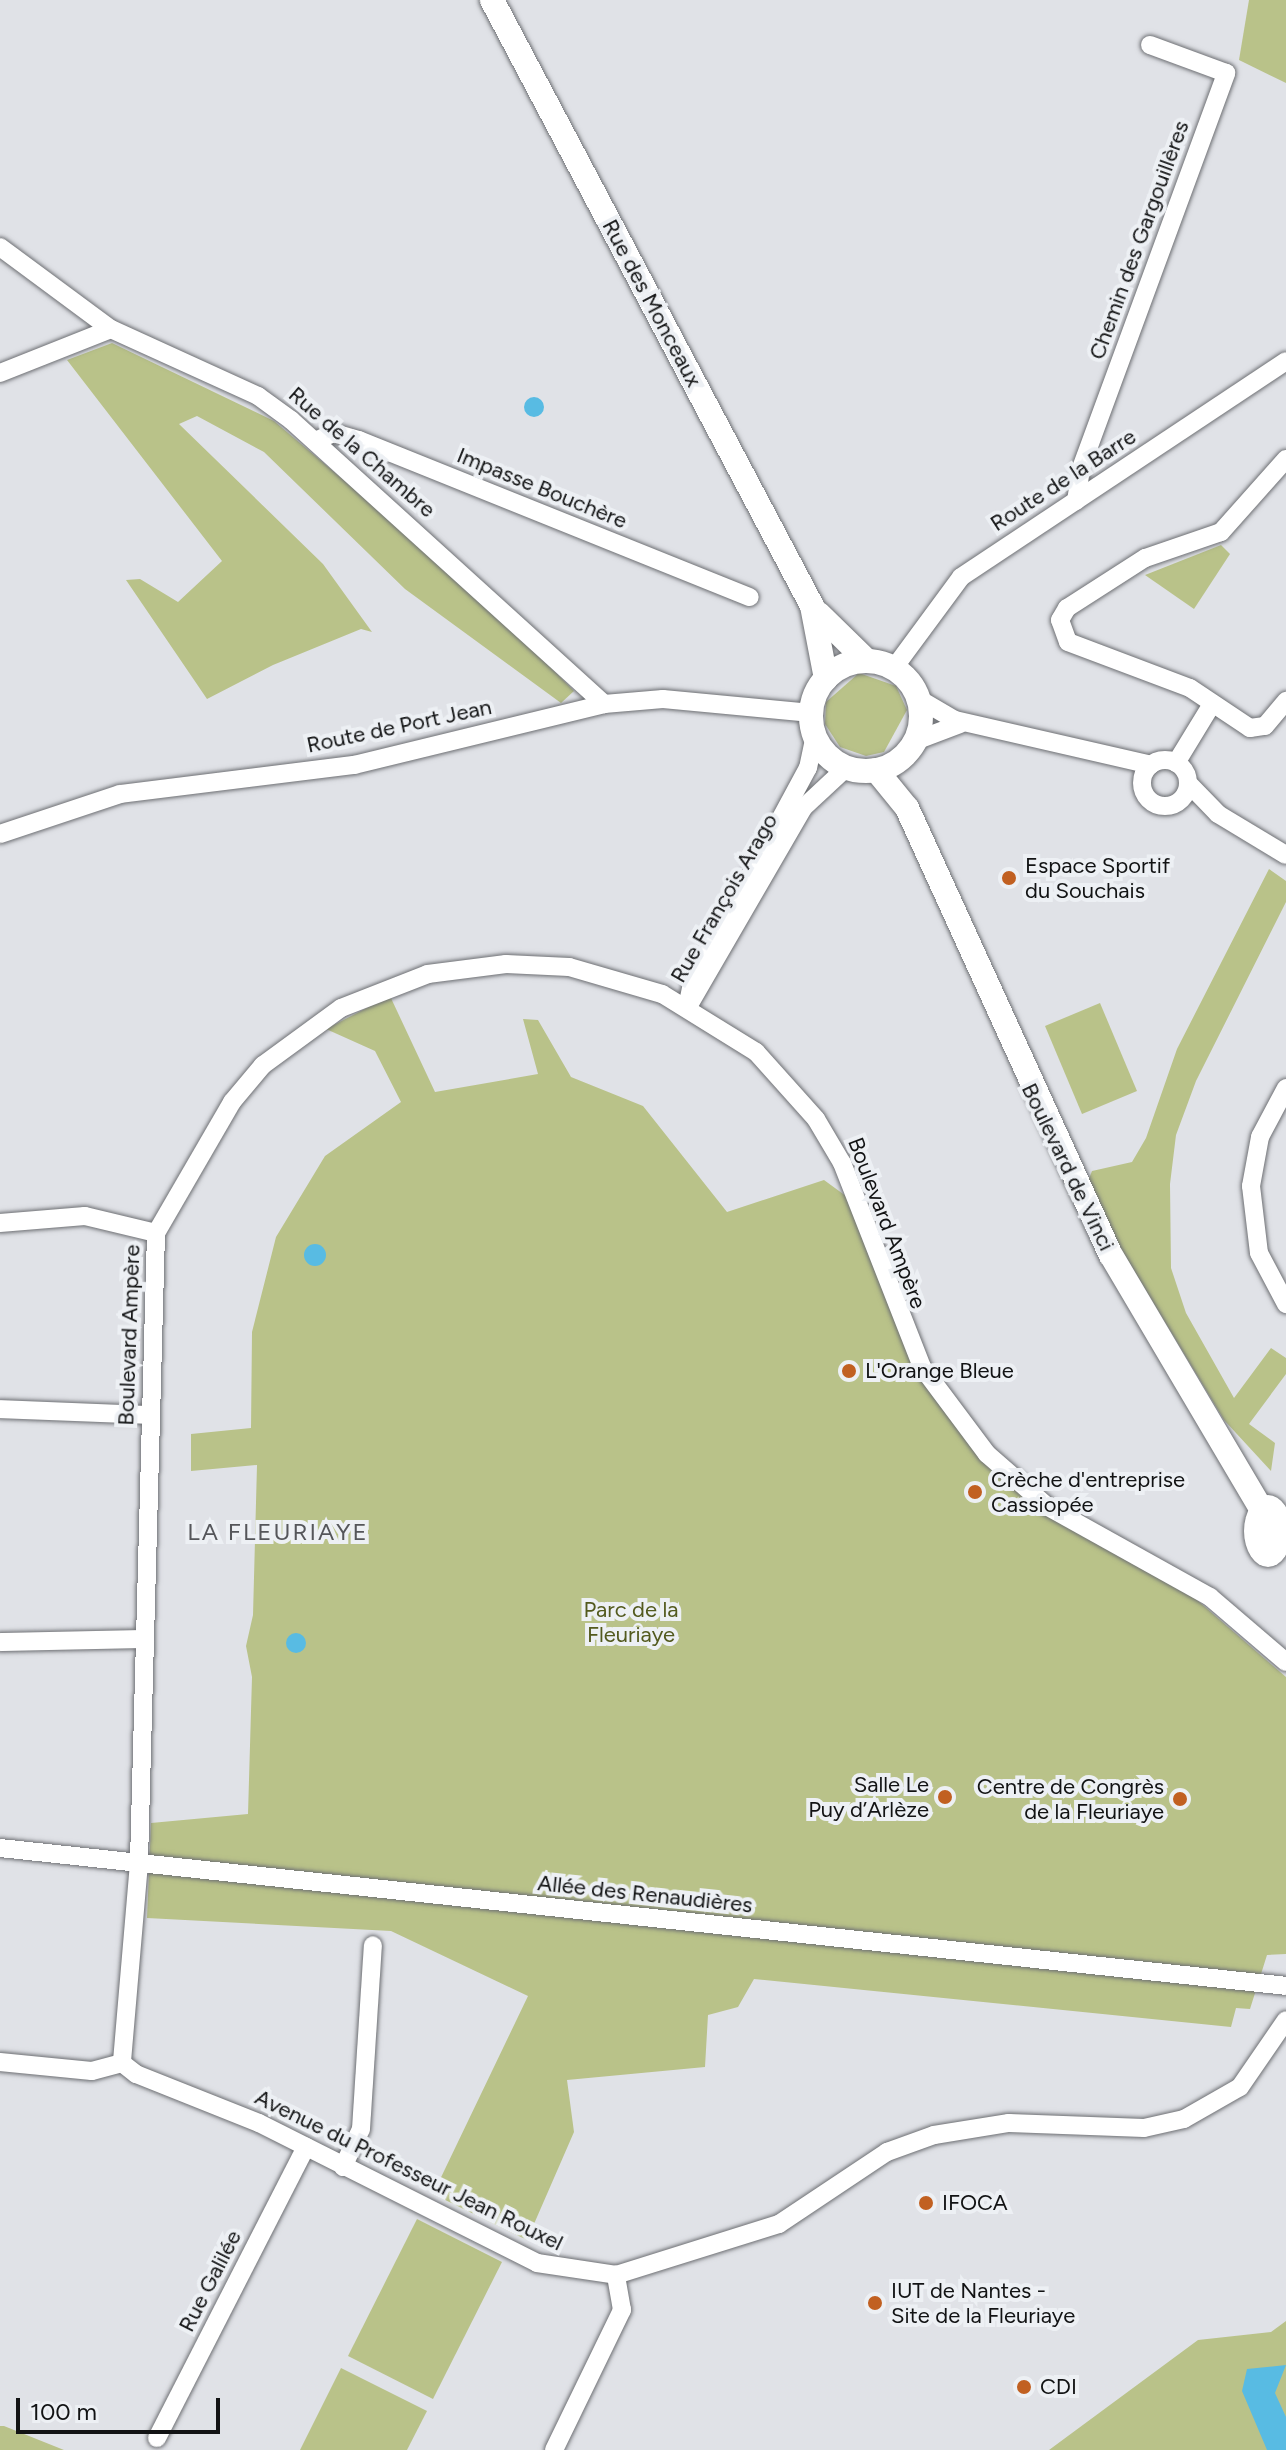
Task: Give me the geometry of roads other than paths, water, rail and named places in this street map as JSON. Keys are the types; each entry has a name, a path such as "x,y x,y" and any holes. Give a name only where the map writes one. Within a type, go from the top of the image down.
{"main road":[{"name":"Rue des Monceaux","path":"492,0 812,606 826,679"},
{"name":"Rue des Monceaux","path":"812,606 867,661"},
{"path":"867,661 894,668 919,699 909,749 876,770 847,767 813,724 826,679 867,661"},
{"name":"Boulevard de Vinci","path":"907,808 909,749"},
{"name":"Boulevard de Vinci","path":"876,770 907,808 1062,1162 1273,1526"}],"street":[{"name":"Chemin des Gargouillères","path":"1076,501 1081,468 1226,73 1150,45"},
{"name":"Rue de la Chambre","path":"0,247 111,329 258,396 315,441 604,704"},
{"path":"0,373 111,329"},
{"name":"Route de la Barre","path":"894,668 961,577 1286,361"},
{"name":"Impasse Bouchère","path":"315,441 334,433 359,440 750,597"},
{"path":"1286,459 1221,532 1145,558 1067,608 1060,620 1068,642 1190,688 1250,728 1265,726 1286,701"},
{"name":"Route de Port Jean","path":"0,834 120,794 354,765 604,704 663,699 813,724"},
{"path":"919,699 972,724 1151,765 1176,763"},
{"path":"1176,763 1212,704"},
{"name":"Rue François Arago","path":"687,1007 692,983 808,768 813,724"},
{"path":"909,749 942,726 972,724"},
{"path":"1110,755 1142,784 1153,803 1177,803 1218,814"},
{"path":"1176,763 1188,783 1218,814 1286,855"},
{"path":"1142,784 1151,765"},
{"name":"Rue François Arago","path":"687,1007 706,987 803,808 847,767"},
{"path":"1177,803 1188,783"},
{"name":"Boulevard Ampère","path":"139,1863 156,1233 206,1139 263,1065 341,1008 379,991 467,967 536,964 607,975 687,1007 756,1052 816,1119 842,1163 911,1345 987,1454 1073,1524 1210,1597 1286,1662"},
{"path":"1286,1088 1260,1137 1251,1186 1259,1253 1286,1304"},
{"path":"0,1223 85,1216 156,1233"},
{"path":"0,1409 150,1415"},
{"path":"0,1642 145,1639"},
{"name":"Allée des Renaudières","path":"0,1848 1286,1986"},
{"path":"0,2062 92,2071 122,2063 139,1863"},
{"path":"343,2167 363,2121 373,1945"},
{"name":"Avenue du Professeur Jean Rouxel","path":"122,2063 306,2147 537,2263 616,2275 779,2224 887,2152 934,2135 1009,2123 1144,2128 1184,2119 1240,2087 1286,2020"},
{"name":"Rue Galilée","path":"157,2438 306,2147"},
{"path":"554,2450 622,2310 616,2275"}],"water":[{"path":"534,397 541,400 544,407 541,414 534,417 527,414 524,407 527,400"},
{"path":"315,1244 323,1247 326,1255 323,1263 315,1266 307,1263 304,1255 307,1247"},
{"path":"296,1633 303,1636 306,1643 303,1650 296,1653 289,1650 286,1643 289,1636"},
{"path":"1286,2365 1275,2393 1286,2417 1286,2450 1267,2450 1242,2391 1247,2369"}],"place":[{"name":"Espace Sportif du Souchais","path":"1009,878"},
{"name":"L'Orange Bleue","path":"849,1371"},
{"name":"Crèche d'entreprise Cassiopée","path":"975,1492"},
{"name":"Salle Le Puy d’Arlèze","path":"945,1797"},
{"name":"Centre de Congrès de la Fleuriaye","path":"1180,1799"},
{"name":"IFOCA","path":"926,2203"},
{"name":"IUT de Nantes - Site de la Fleuriaye","path":"875,2303"},
{"name":"CDI","path":"1024,2387"}],"district":[{"name":"LA FLEURIAYE","path":"278,1532"}],"park label":[{"name":"Parc de la Fleuriaye","path":"631,1622"}]}
